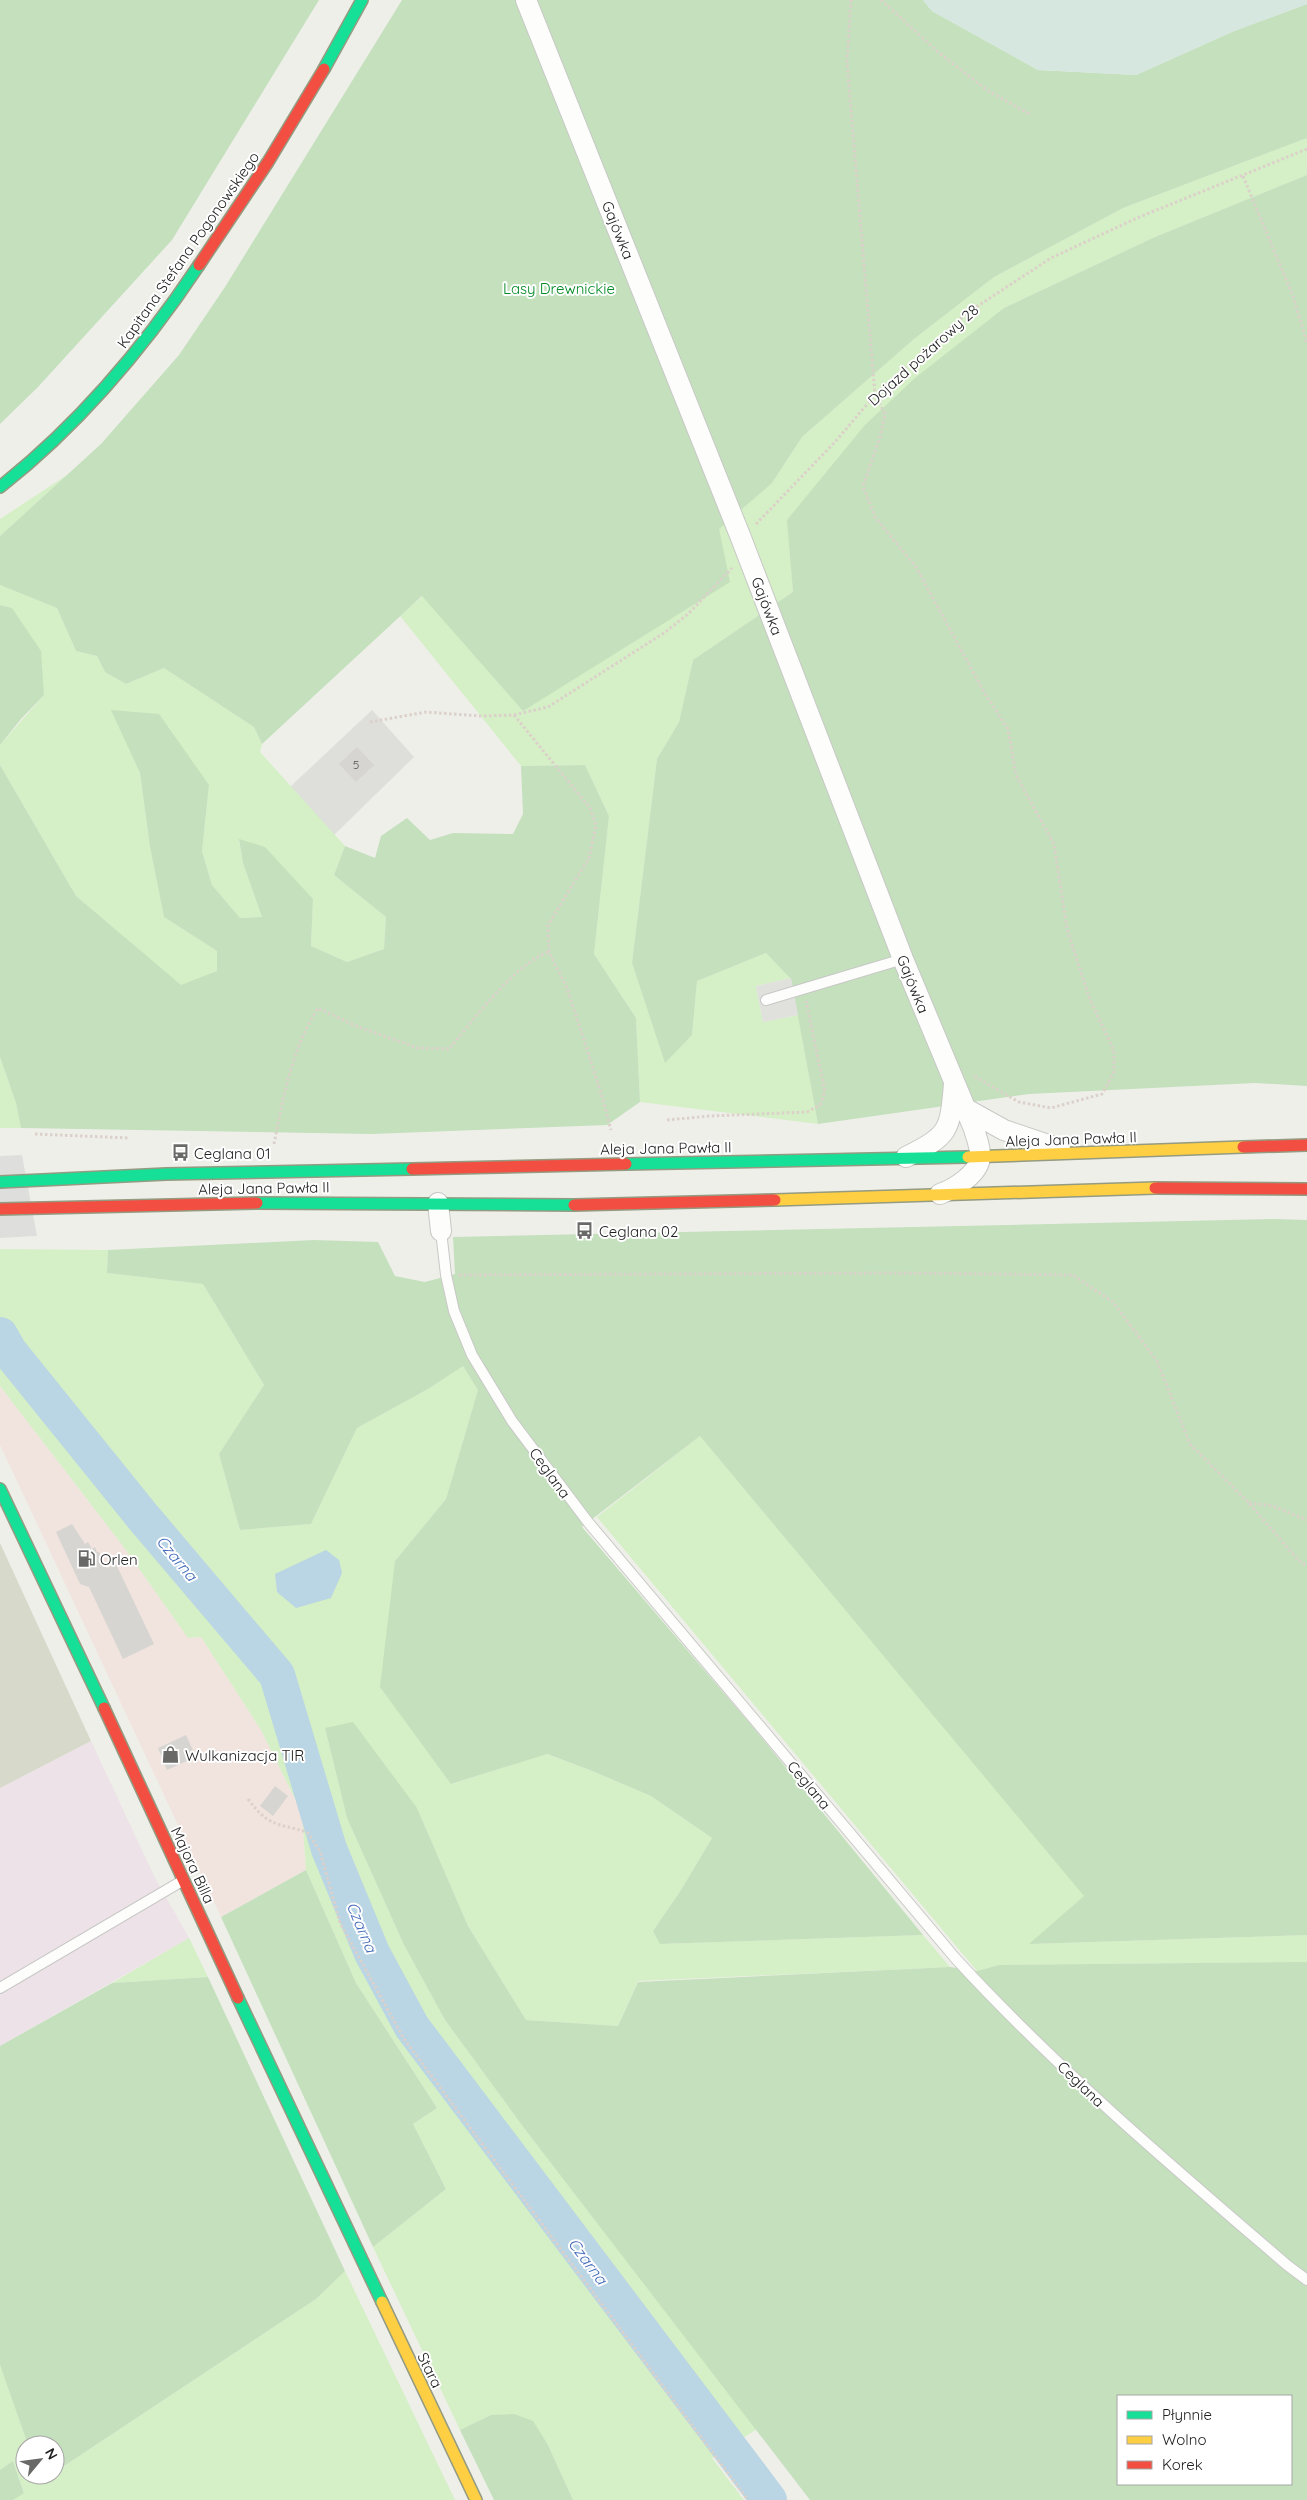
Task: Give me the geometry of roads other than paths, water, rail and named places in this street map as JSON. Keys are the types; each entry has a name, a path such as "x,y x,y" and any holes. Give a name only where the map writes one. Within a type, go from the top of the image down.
{"main road":[{"name":"Kapitana Stefana Pogonowskiego","path":"0,487 44,449 110,385 133,357 219,236 270,159 362,0"},
{"name":"Aleja Jana Pawła II","path":"0,1182 186,1174 980,1157 1307,1145"},
{"name":"Aleja Jana Pawła II","path":"0,1209 323,1202 619,1205 1154,1188 1307,1189"},
{"name":"Majora Billa","path":"0,1489 74,1642 183,1881 358,2254"},
{"name":"Stara","path":"358,2254 476,2500"}],"street":[{"name":"Gajówka","path":"526,0 743,545 903,959 974,1129 980,1157"},
{"path":"905,1158 942,1136 949,1125 954,1082"},
{"path":"966,1109 1004,1130 1076,1154"},
{"path":"936,1195 950,1190 962,1182 973,1170 980,1157"},
{"name":"Ceglana","path":"438,1203 441,1231"}],"lane":[{"path":"766,1000 903,959"},
{"name":"Ceglana","path":"441,1231 446,1275 454,1311 472,1355 490,1388 571,1501 956,1959 1001,2008 1110,2112 1287,2265 1307,2280"},
{"path":"0,1988 183,1881"}],"water":[{"path":"326,1550 339,1560 342,1573 331,1598 296,1608 277,1592 275,1574"}],"waterway":[{"name":"Czarna","path":"0,1335 9,1351 143,1517 277,1675 329,1849 372,1953 412,2027 769,2500"}],"place":[{"name":"Ceglana 01","path":"180,1153"},
{"name":"Ceglana 02","path":"585,1231"},
{"name":"Orlen","path":"86,1559"},
{"name":"Wulkanizacja TIR","path":"171,1755"}],"park label":[{"name":"Lasy Drewnickie","path":"559,288"}]}
